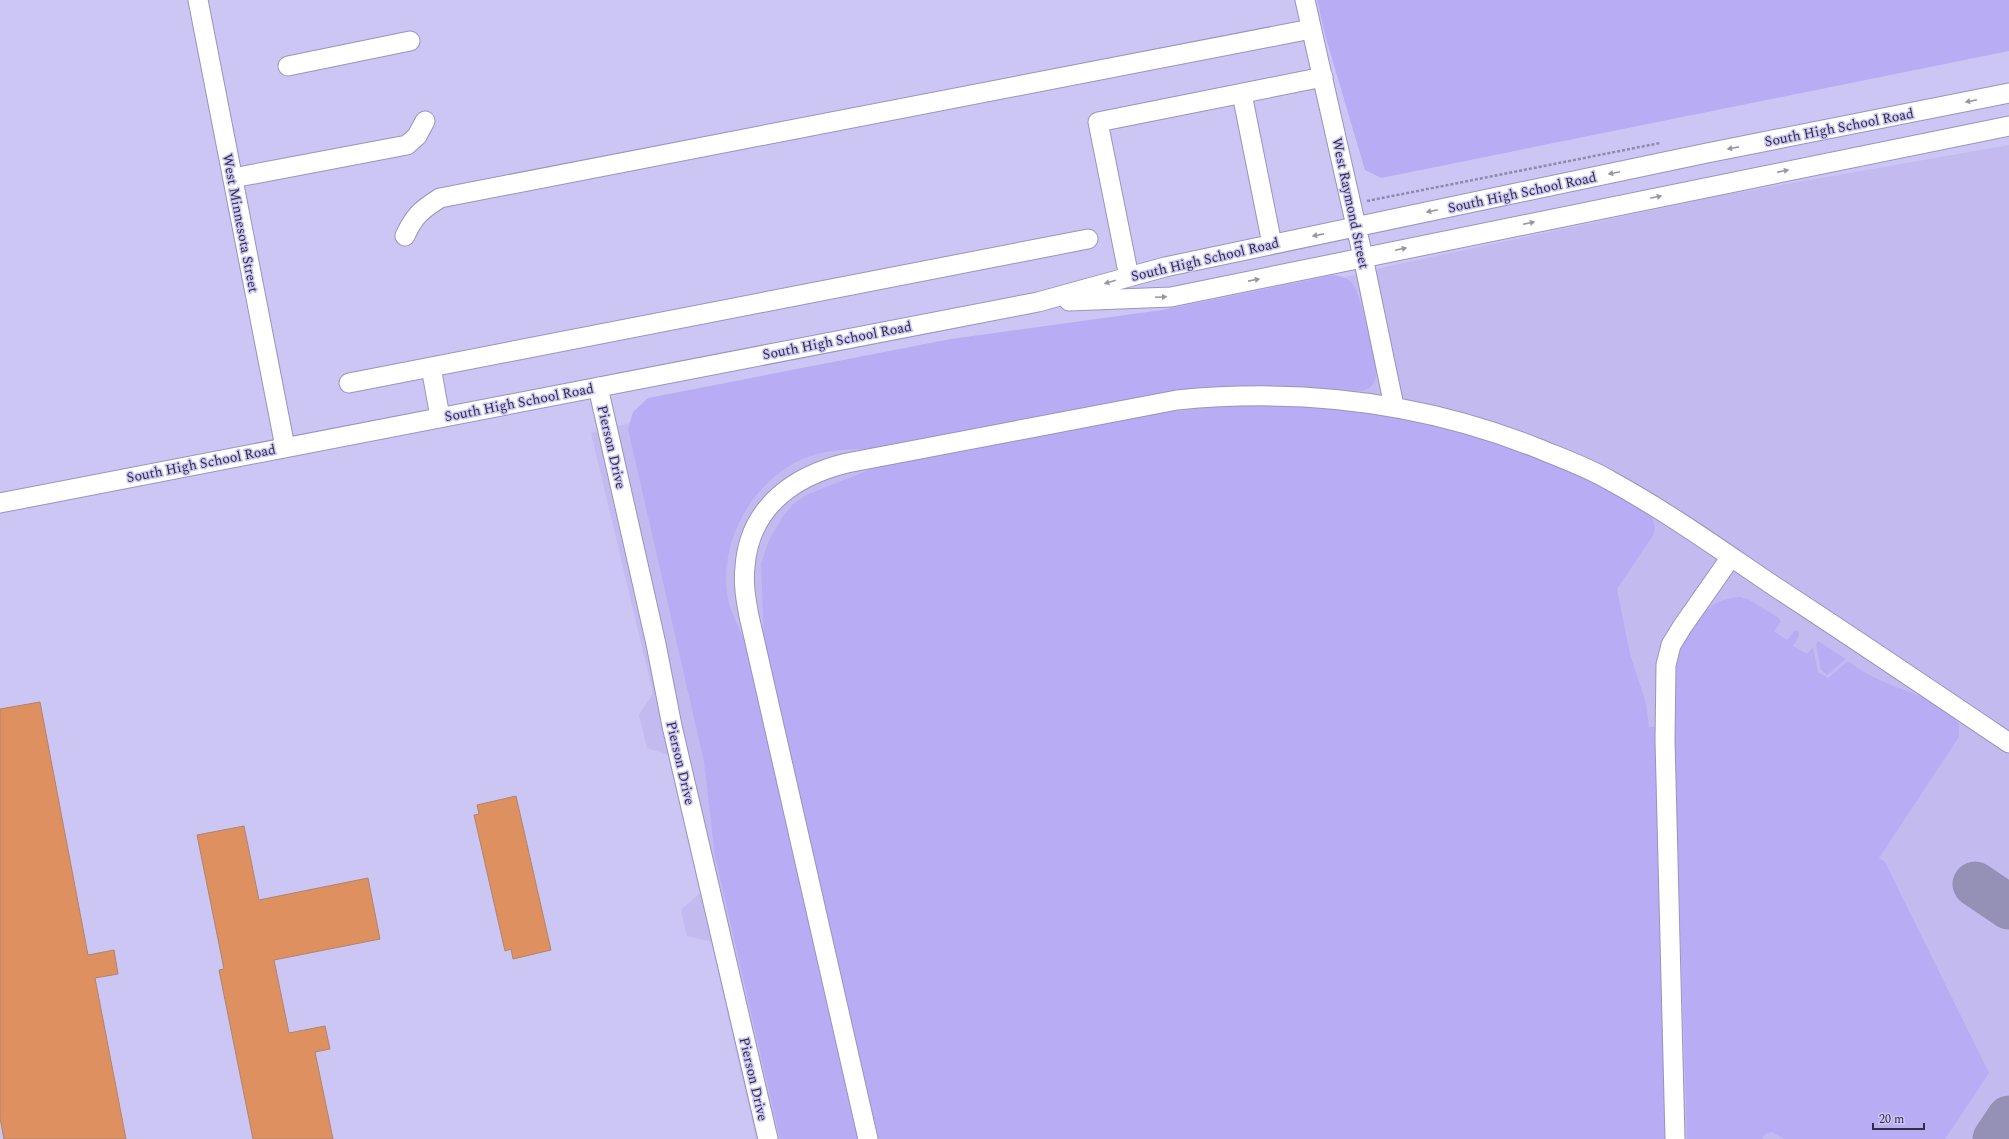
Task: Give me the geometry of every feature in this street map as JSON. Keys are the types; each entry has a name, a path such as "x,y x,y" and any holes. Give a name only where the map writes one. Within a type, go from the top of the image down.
{"street":[{"name":"West Minnesota Street","path":"198,0 285,447"},
{"name":"West Raymond Street","path":"1305,0 1363,257 1394,406"},
{"path":"405,236 412,219 424,208 440,198 1311,29"},
{"path":"288,66 410,41"},
{"path":"1129,277 1098,122 1323,77"},
{"name":"South High School Road","path":"0,503 1038,302 1165,266 1700,155 2009,93"},
{"path":"1242,94 1272,244"},
{"path":"233,178 407,145 417,136 425,121"},
{"name":"South High School Road","path":"1038,302 1171,297 2009,126"},
{"path":"349,384 1088,239"},
{"path":"431,367 440,417"},
{"name":"Pierson Drive","path":"598,387 656,644 672,726 768,1139"},
{"path":"868,1139 747,606 744,579 747,552 755,530 768,509 775,500 792,485 804,477 831,467 1156,403 1205,397 1256,395 1344,400 1394,406 1434,415 1486,429 1560,457 1608,479 1668,515 2009,742"},
{"path":"1675,1139 1665,733 1666,665 1671,646 1682,627 1731,557"}],"shaded area":[{"path":"1317,0 2009,0 2009,51 1381,178 1365,170 1325,35"},
{"path":"2009,145 2009,1139 756,1139 711,942 687,936 684,924 681,910 700,893 668,755 647,748 639,715 653,693 591,433 646,419 1325,282 1389,266 1719,196"},
{"path":"1333,275 1345,278 1352,283 1357,292 1364,315 1372,345 1376,370 1374,382 1366,390 1233,386 1177,391 871,449 847,449 824,452 808,457 788,467 770,480 755,497 743,516 733,537 728,559 726,581 729,603 746,645 857,1136 857,1139 780,1139 715,856 704,762 628,429 633,412 648,398 951,339 1162,310"},
{"path":"1239,404 1334,407 1397,417 1459,431 1520,451 1549,463 1616,495 1635,505 1652,517 1655,527 1654,534 1617,589 1630,654 1646,703 1649,727 1656,727 1668,1139 879,1139 846,1002 764,641 761,564 769,540 783,516 793,504 806,495 874,468 1135,416"},
{"path":"1740,597 1748,599 1779,618 1781,622 1774,631 1787,640 1795,630 1799,632 1799,636 1793,646 1807,654 1813,647 1818,672 1828,678 1848,661 1878,679 1928,700 1940,707 1959,724 1959,737 1879,858 1885,862 1989,1073 1945,1139 1784,1139 1772,1132 1765,1134 1762,1139 1687,1139 1674,725 1674,666 1683,641 1701,616 1716,603"},
{"path":"1818,641 1846,659 1827,675 1821,670 1816,645"}],"building":[{"path":"40,702 88,955 114,950 118,974 95,978 126,1139 4,1139 0,1118 0,709"},
{"path":"516,796 551,950 513,959 511,949 505,951 474,815 479,814 477,805"},
{"path":"244,826 259,900 368,878 380,939 274,960 289,1033 325,1026 330,1049 315,1052 333,1139 253,1139 219,970 224,969 197,835"}],"taxiway":[{"path":"1975,884 2009,907"},
{"path":"1995,1139 2009,1118"}]}
